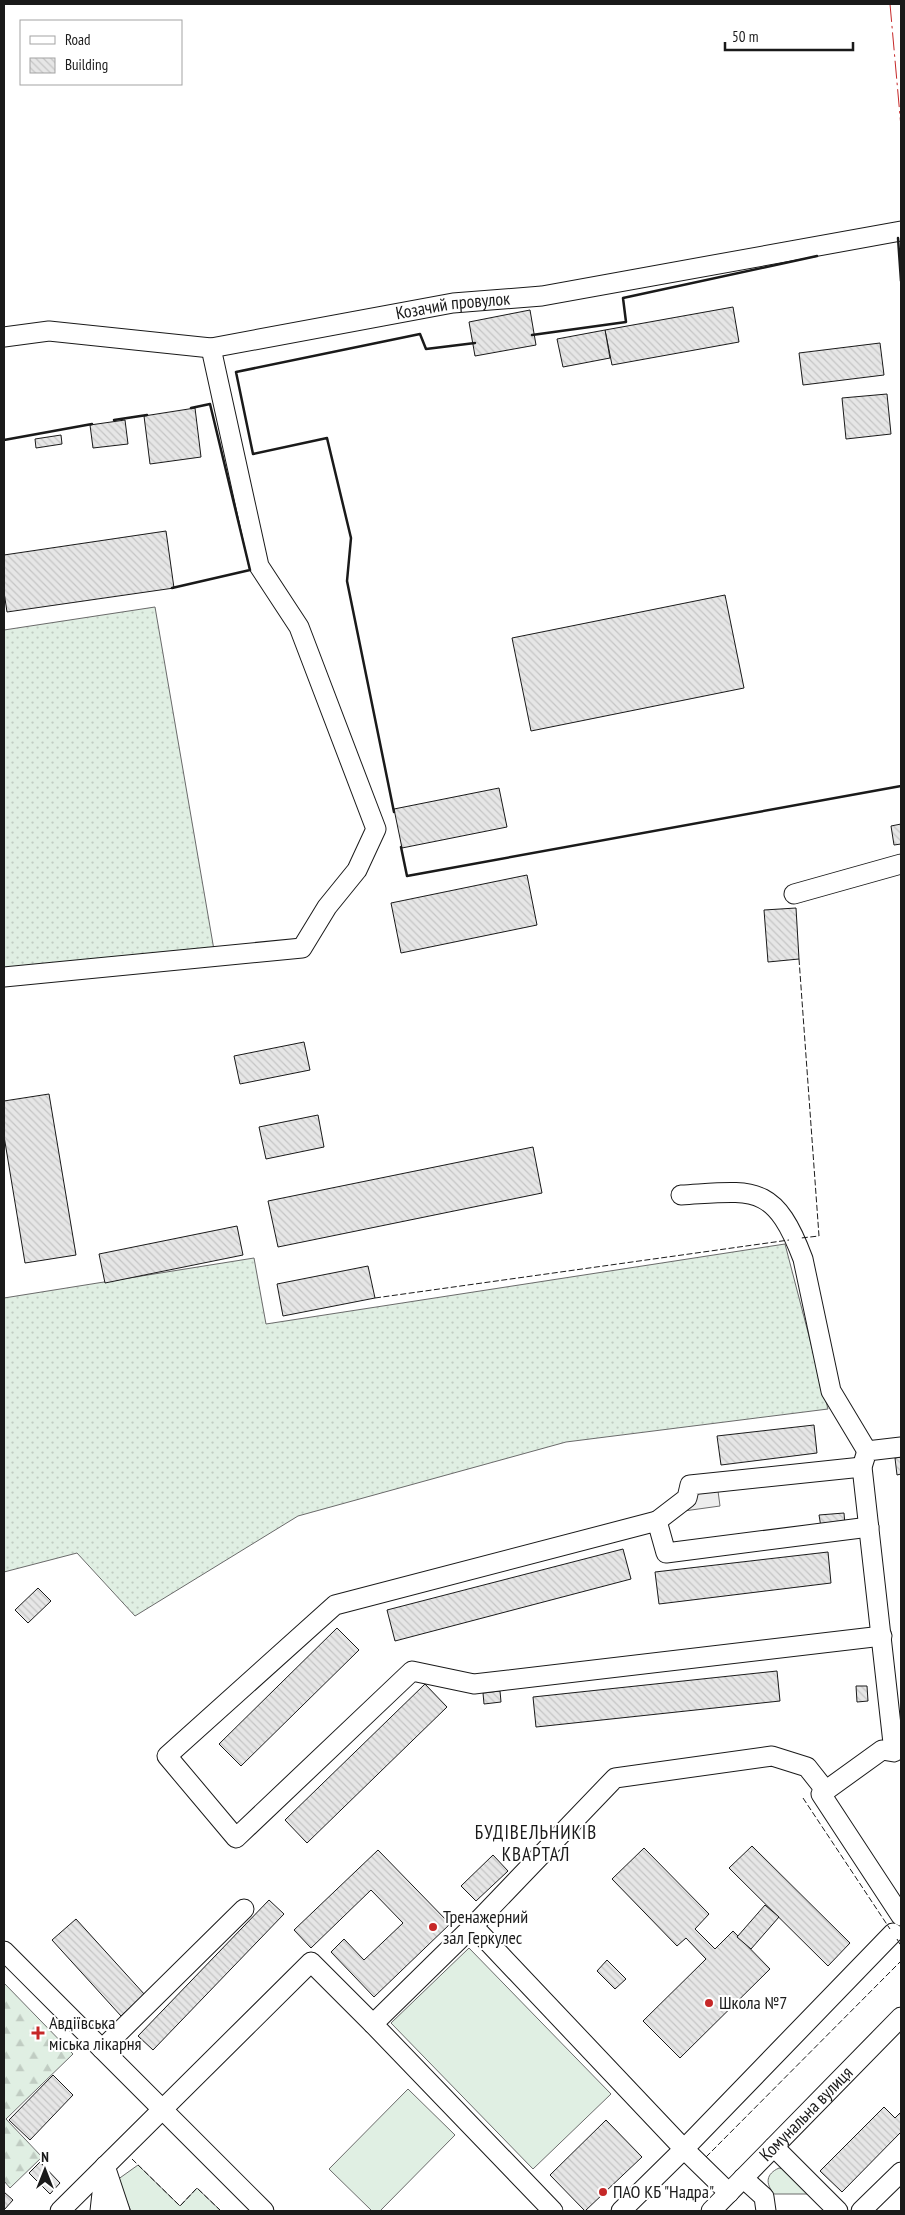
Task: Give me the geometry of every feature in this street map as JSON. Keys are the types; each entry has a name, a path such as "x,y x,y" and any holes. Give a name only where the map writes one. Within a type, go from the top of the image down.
{"street":[{"name":"Козачий провулок","path":"4,337 49,331 211,348 454,303 542,296 901,231"},
{"path":"4,977 302,948 328,907 357,870 376,829 300,627 259,566 211,348"},
{"path":"794,894 901,864"},
{"path":"681,1195 741,1191 759,1196 778,1208 795,1239 802,1259 831,1391 864,1459 869,1527 898,1752 882,1750 821,1794 901,1916"},
{"path":"882,1636 474,1684 412,1671 236,1838 167,1756 335,1605 657,1521 687,1498 690,1485 864,1459 901,1447"},
{"path":"657,1521 666,1553 869,1527"},
{"path":"373,2024 473,1926 615,1778 772,1756 807,1767 826,1791"},
{"path":"102,2049 244,1909"},
{"path":"473,1926 684,2149 729,2193"},
{"path":"620,2211 684,2149 893,1934"},
{"path":"4,1951 264,2211"},
{"path":"60,2211 311,1962 553,2211"},
{"name":"Комунальна вулиця","path":"711,2211 901,2017"},
{"path":"774,2147 838,2211"},
{"path":"100,2211 105,2166"},
{"path":"105,2166 120,2211"},
{"path":"861,2211 901,2172"},
{"path":"743,2178 765,2204 750,2211"}],"green space":[{"path":"155,607 214,950 4,970 4,630"},
{"path":"785,1244 828,1409 566,1442 298,1516 135,1616 77,1553 4,1572 4,1298 254,1258 266,1324"},
{"path":"469,1948 611,2094 533,2169 391,2023"},
{"path":"4,1983 73,2054 6,2119 42,2157 10,2188 4,2181"},
{"path":"408,2089 455,2135 380,2211 372,2211 329,2169"},
{"path":"138,2165 180,2206 197,2188 221,2211 131,2211 117,2180"},
{"path":"779,2168 785,2169 809,2194 774,2194 769,2186 768,2179 771,2173"}],"shaded area":[{"path":"716,1476 720,1506 684,1511 681,1481"}],"building":[{"path":"733,307 739,342 612,365 605,330"},
{"path":"530,310 536,345 475,356 469,322"},
{"path":"605,330 610,358 563,367 557,339"},
{"path":"880,343 884,375 803,385 799,353"},
{"path":"887,394 891,434 846,439 842,398"},
{"path":"195,408 201,457 150,464 144,416"},
{"path":"125,420 128,444 93,448 90,425"},
{"path":"61,435 62,444 36,448 35,439"},
{"path":"166,531 174,588 7,612 4,592 4,555"},
{"path":"725,595 744,688 531,731 512,638"},
{"path":"499,788 507,827 402,848 394,809"},
{"path":"901,824 901,844 894,845 891,826"},
{"path":"527,875 537,925 401,953 391,903"},
{"path":"796,908 799,959 768,962 764,910"},
{"path":"304,1042 310,1070 240,1084 234,1056"},
{"path":"49,1094 76,1255 25,1263 4,1136 4,1101"},
{"path":"318,1115 324,1147 266,1159 259,1127"},
{"path":"533,1147 542,1193 278,1247 268,1201"},
{"path":"237,1226 243,1255 105,1283 99,1254"},
{"path":"368,1266 375,1298 283,1316 277,1284"},
{"path":"814,1425 817,1453 721,1465 717,1436"},
{"path":"901,1457 901,1474 897,1475 895,1458"},
{"path":"844,1513 845,1525 821,1527 819,1515"},
{"path":"623,1549 631,1579 395,1641 387,1610"},
{"path":"828,1552 831,1583 659,1604 655,1572"},
{"path":"38,1588 51,1601 28,1623 15,1610"},
{"path":"337,1628 359,1650 241,1766 219,1744"},
{"path":"777,1671 780,1701 536,1727 533,1697"},
{"path":"425,1684 447,1707 307,1843 285,1820"},
{"path":"856,1686 867,1686 868,1701 857,1702"},
{"path":"500,1691 501,1702 484,1704 483,1693"},
{"path":"752,1846 850,1943 828,1966 729,1868"},
{"name":"Школа №7","path":"644,1848 709,1914 695,1929 715,1949 733,1931 770,1969 680,2058 643,2021 706,1959 686,1938 677,1946 612,1879"},
{"path":"378,1850 450,1924 374,1997 331,1952 344,1939 364,1960 403,1923 371,1890 311,1948 294,1930"},
{"path":"493,1855 508,1871 476,1901 461,1886"},
{"path":"269,1900 284,1914 153,2050 138,2036"},
{"path":"765,1905 779,1917 751,1949 737,1937"},
{"path":"76,1919 145,1995 121,2016 52,1940"},
{"path":"607,1960 626,1979 615,1989 597,1971"},
{"path":"53,2075 73,2095 30,2140 9,2120"},
{"path":"884,2107 895,2118 901,2112 901,2132 842,2192 820,2171"},
{"path":"606,2120 642,2157 585,2211 550,2175"},
{"path":"40,2162 60,2183 50,2194 29,2173"},
{"path":"4,2192 13,2200 4,2210"}],"fence":[{"path":"799,959 819,1236 801,1238"},
{"path":"375,1298 789,1240"},
{"path":"803,1798 890,1929"},
{"path":"897,1939 901,1946"},
{"path":"706,2157 901,1961"},
{"path":"132,2159 180,2206 197,2188 221,2211"}],"wall":[{"path":"898,238 901,281"},
{"path":"532,335 626,322 623,298 817,256"},
{"path":"394,812 347,581 351,538 327,438 253,454 236,372 420,334 426,349 475,343"},
{"path":"172,588 250,570 210,404 191,408"},
{"path":"114,420 147,415"},
{"path":"4,440 92,424"},
{"path":"401,847 407,876 901,786"}],"power":[{"path":"890,4 901,127"}],"place":[{"name":"Тренажерний зал Геркулес","path":"433,1927"},
{"name":"Школа №7","path":"709,2003"},
{"name":"Авдіївська міська лікарня","path":"38,2033"},
{"name":"ПАО КБ \"Надра\"","path":"603,2192"}],"district":[{"name":"БУДІВЕЛЬНИКІВ КВАРТАЛ","path":"536,1843"}]}
